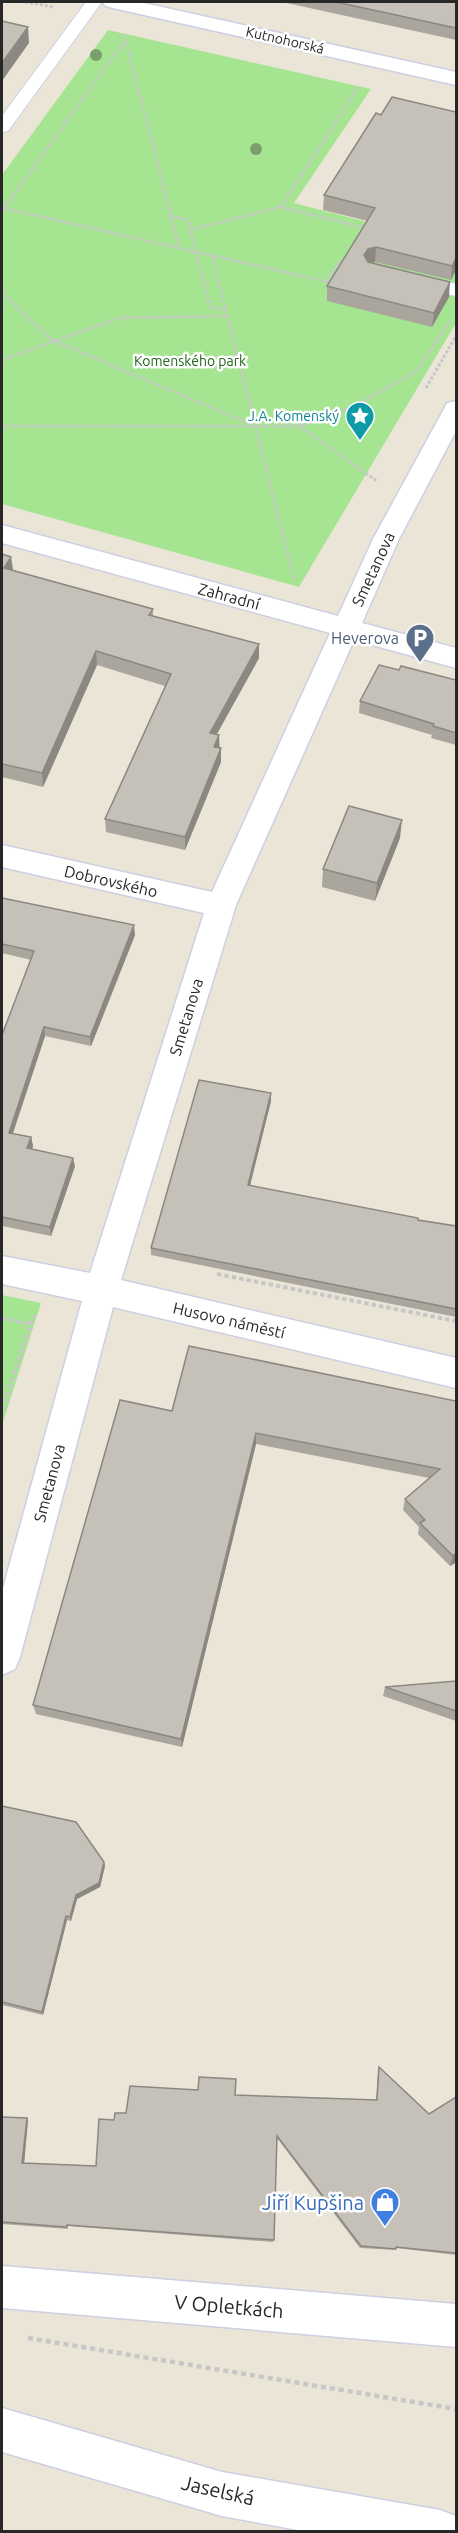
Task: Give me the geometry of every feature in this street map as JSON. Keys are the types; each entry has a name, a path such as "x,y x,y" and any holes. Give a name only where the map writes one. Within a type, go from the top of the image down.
{"street":[{"name":"Kutnohorská","path":"113,2 456,79"},
{"name":"Smetanova","path":"2,1658 101,1290 221,905 386,539 456,410"},
{"name":"Zahradní","path":"2,534 456,658"},
{"name":"Dobrovského","path":"2,856 221,905"},
{"name":"Husovo náměstí","path":"2,1270 101,1290 456,1372"},
{"name":"V Opletkách","path":"2,2287 456,2326"},
{"name":"Jaselská","path":"2,2430 222,2494 440,2532"}],"lane":[{"path":"2,127 90,7"},
{"path":"374,270 456,290"}],"path":[{"path":"90,7 120,20 179,248"},
{"path":"125,40 2,209 337,284"},
{"path":"280,207 360,84"},
{"path":"190,230 280,207 369,229"},
{"path":"171,216 188,220 210,307 226,310"},
{"path":"212,256 253,426 294,579"},
{"path":"326,282 340,261 374,270"},
{"path":"2,285 5,296 52,340 253,426"},
{"path":"2,360 52,340 119,318 228,315"},
{"path":"2,426 300,426 359,404 417,371 452,316"},
{"path":"300,426 374,480"},
{"path":"214,1273 456,1322"},
{"path":"2,1410 46,1279"},
{"path":"2,1318 30,1324"},
{"path":"25,2337 456,2409"}],"green space":[{"name":"Komenského park","path":"108,30 371,89 294,203 456,245 456,323 299,587 2,504 2,175"},
{"path":"2,1295 41,1303 2,1425"}],"building":[{"path":"336,2 456,2 456,28"},
{"path":"2,21 28,27 2,63"},
{"path":"392,97 456,112 456,258 452,266 376,247 368,249 364,255 368,262 450,282 434,313 327,286 375,208 324,195 376,113 381,115"},
{"path":"2,554 11,557 4,568 153,609 149,615 259,644 210,733 219,735 214,747 221,748 185,837 105,819 171,674 96,651 42,773 2,764"},
{"path":"379,665 399,670 401,666 456,680 456,733 360,701"},
{"path":"349,806 402,820 377,883 323,869"},
{"path":"2,898 134,925 90,1037 44,1027 9,1133 31,1137 27,1148 73,1158 50,1227 2,1217 2,1035 34,951 2,944"},
{"path":"199,1080 271,1093 248,1185 456,1226 456,1309 151,1248"},
{"path":"189,1346 456,1401 456,1553 453,1556 420,1523 425,1520 405,1499 440,1469 256,1433 181,1739 33,1705 120,1400 172,1411"},
{"path":"456,1681 456,1711 385,1687"},
{"path":"2,1806 76,1822 104,1862 99,1883 76,1895 70,1917 66,1916 42,2012 2,2002"},
{"path":"379,2067 429,2114 456,2097 456,2253 361,2246 277,2136 274,2240 2,2222 2,2117 27,2118 22,2163 96,2166 99,2119 114,2120 115,2113 126,2113 130,2086 198,2090 199,2077 236,2079 235,2095 377,2100"}],"place":[{"name":"J.A. Komenský","path":"360,442"},
{"name":"Heverova","path":"420,664"},
{"name":"Jiří Kupšina","path":"385,2228"}]}
